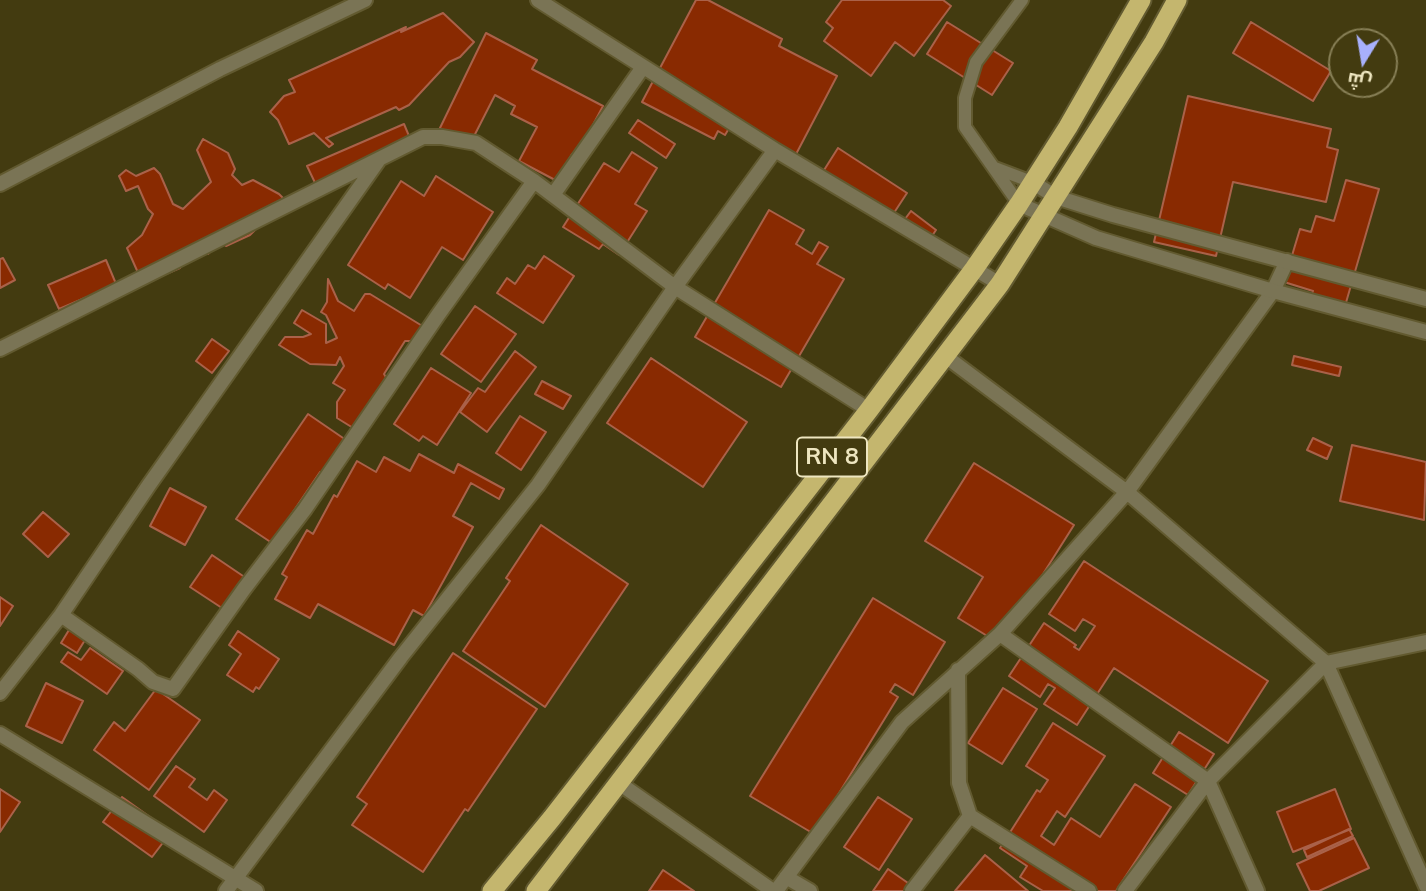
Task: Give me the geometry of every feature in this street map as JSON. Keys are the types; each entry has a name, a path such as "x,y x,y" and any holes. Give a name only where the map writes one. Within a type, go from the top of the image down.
{"highway":[{"name":"RN 8","path":"492,891 552,818 869,410 974,269 1068,127 1140,0"},
{"name":"RN 8","path":"536,891 1000,284 1154,42 1177,0"}],"street":[{"path":"0,184 220,69 366,0"},
{"path":"538,0 775,150 1000,284"},
{"path":"552,195 643,67"},
{"path":"0,349 423,137 458,139 476,143 534,181 675,287 869,410"},
{"path":"226,891 401,657 538,485 675,287 775,150"},
{"path":"0,693 61,615 149,485 380,158"},
{"path":"61,615 153,682 173,689 305,509 534,181"},
{"path":"1032,182 1056,197 1113,215 1426,299"},
{"path":"1019,204 1096,238 1273,291 1426,332"},
{"path":"619,783 774,891 902,722 1000,634 1127,492 1273,291 1287,261"},
{"path":"944,355 1127,492 1326,663 1426,886"},
{"path":"1000,634 1208,782 1257,891"},
{"path":"1125,891 1208,782 1326,663 1426,642"},
{"path":"958,670 959,783 970,816 1089,891"},
{"path":"0,734 256,891"},
{"path":"912,891 970,816"},
{"path":"786,877 810,891"}],"lane":[{"path":"1019,204 965,127 965,98 976,62 1022,0"},
{"path":"995,168 1032,182"}],"building":[{"path":"696,0 708,0 782,39 779,46 837,76 794,158 731,125 725,135 718,131 714,139 642,102"},
{"path":"842,0 943,0 951,6 914,56 895,42 871,76 824,41 833,28 826,22"},
{"path":"443,13 474,42 460,57 449,62 409,105 399,110 396,107 326,138 333,144 329,147 314,133 289,144 278,120 270,112 284,96 295,92 289,80"},
{"path":"947,22 1013,63 992,95 927,54"},
{"path":"1251,22 1328,69 1328,76 1313,101 1233,53"},
{"path":"486,33 537,60 532,69 603,106 576,157 572,154 557,181 519,161 537,127 511,114 515,106 495,95 469,146 439,130"},
{"path":"1188,96 1331,129 1327,147 1338,150 1326,202 1233,182 1216,256 1154,242"},
{"path":"638,120 675,144 666,158 629,133"},
{"path":"404,124 414,148 318,189 307,166"},
{"path":"203,139 228,153 235,169 232,175 242,185 253,180 285,200 250,235 226,246 220,242 208,254 193,246 180,268 143,284 127,248 142,235 153,214 138,186 126,191 119,176 126,170 136,176 154,168 160,174 173,204 183,209 211,182 197,150"},
{"path":"838,148 907,193 888,222 819,178"},
{"path":"632,152 657,168 635,204 647,211 619,255 603,244 599,249 563,227 604,163 619,172"},
{"path":"436,176 493,212 463,260 442,247 410,298 388,284 385,289 348,265 401,181 424,196"},
{"path":"1346,180 1379,189 1345,306 1311,296 1313,291 1284,282 1300,229 1311,232 1316,216 1334,221"},
{"path":"769,210 804,230 796,244 812,254 819,242 828,247 817,264 844,279 781,387 695,337"},
{"path":"911,211 936,230 928,242 902,223"},
{"path":"544,256 574,276 543,323 497,293 507,278 515,284 528,265 535,269"},
{"path":"3,258 15,280 0,288 0,259"},
{"path":"106,260 119,291 90,303 87,297 59,309 48,285"},
{"path":"328,279 338,301 354,311 365,294 370,294 424,327 416,341 405,341 384,374 387,379 358,431 337,418 337,402 345,390 333,383 344,366 340,357 336,365 310,364 279,345 285,337 311,334 294,323 302,310 326,324 326,343 337,338 326,315 321,312 327,302"},
{"path":"475,306 516,334 481,382 441,354"},
{"path":"212,339 229,351 212,373 196,361"},
{"path":"515,351 536,367 487,432 460,412 478,388 485,392"},
{"path":"1294,356 1341,367 1339,376 1292,365"},
{"path":"651,358 747,422 703,487 607,423"},
{"path":"431,368 471,393 437,445 423,436 419,441 394,424"},
{"path":"542,381 571,396 563,409 535,394"},
{"path":"308,414 346,440 323,474 320,472 272,543 236,519"},
{"path":"520,416 546,432 521,470 496,453"},
{"path":"1313,438 1332,447 1327,459 1307,450"},
{"path":"1352,445 1426,462 1424,520 1340,501"},
{"path":"419,454 454,473 458,464 504,489 499,499 471,483 453,516 473,527 424,616 413,610 394,645 318,604 310,618 275,599 287,577 282,574 307,530 313,534 334,495 337,497 357,461 376,472 384,457 410,471"},
{"path":"974,463 1074,525 997,642 958,618 983,577 925,541"},
{"path":"170,488 206,507 185,545 150,526"},
{"path":"43,512 69,534 48,557 23,534"},
{"path":"541,525 628,584 545,707 463,651 510,581 506,578"},
{"path":"212,555 246,578 225,610 190,587"},
{"path":"1084,561 1268,681 1228,743 1114,668 1077,725 1044,704 1055,688 1048,684 1040,697 1009,676 1044,623 1076,645 1074,647 1079,650 1095,626 1083,619 1075,631 1049,614"},
{"path":"0,597 13,606 0,626"},
{"path":"873,598 945,642 913,695 895,684 890,692 898,697 814,834 750,796"},
{"path":"69,630 85,640 77,653 61,643"},
{"path":"238,631 279,659 259,689 256,687 253,692 227,675 241,654 229,645"},
{"path":"90,648 123,671 107,694 61,662 68,652 81,660"},
{"path":"453,653 537,709 423,872 352,825 367,804 357,797"},
{"path":"46,683 83,701 62,743 26,726"},
{"path":"1003,688 1037,709 1002,764 968,743"},
{"path":"156,689 200,720 149,790 94,750 114,722 125,731"},
{"path":"1053,723 1105,756 1065,817 1057,811 1041,836 1054,845 1071,818 1100,837 1135,784 1171,807 1116,891 1043,891 1020,877 1027,866 1000,848 1037,790 1040,792 1048,780 1026,766"},
{"path":"1179,732 1214,754 1188,795 1153,773"},
{"path":"176,766 195,779 189,787 207,800 214,790 227,800 204,832 154,796"},
{"path":"0,789 20,802 0,832"},
{"path":"1335,789 1351,829 1293,852 1277,812"},
{"path":"122,797 171,832 152,857 103,822"},
{"path":"878,797 912,819 879,870 844,847"},
{"path":"1349,829 1353,836 1307,857 1304,850"},
{"path":"1354,838 1369,868 1319,891 1310,891 1297,864"},
{"path":"985,855 1015,880 1028,891 955,891"},
{"path":"888,869 918,890 873,891"},
{"path":"663,870 694,891 649,891"}]}
